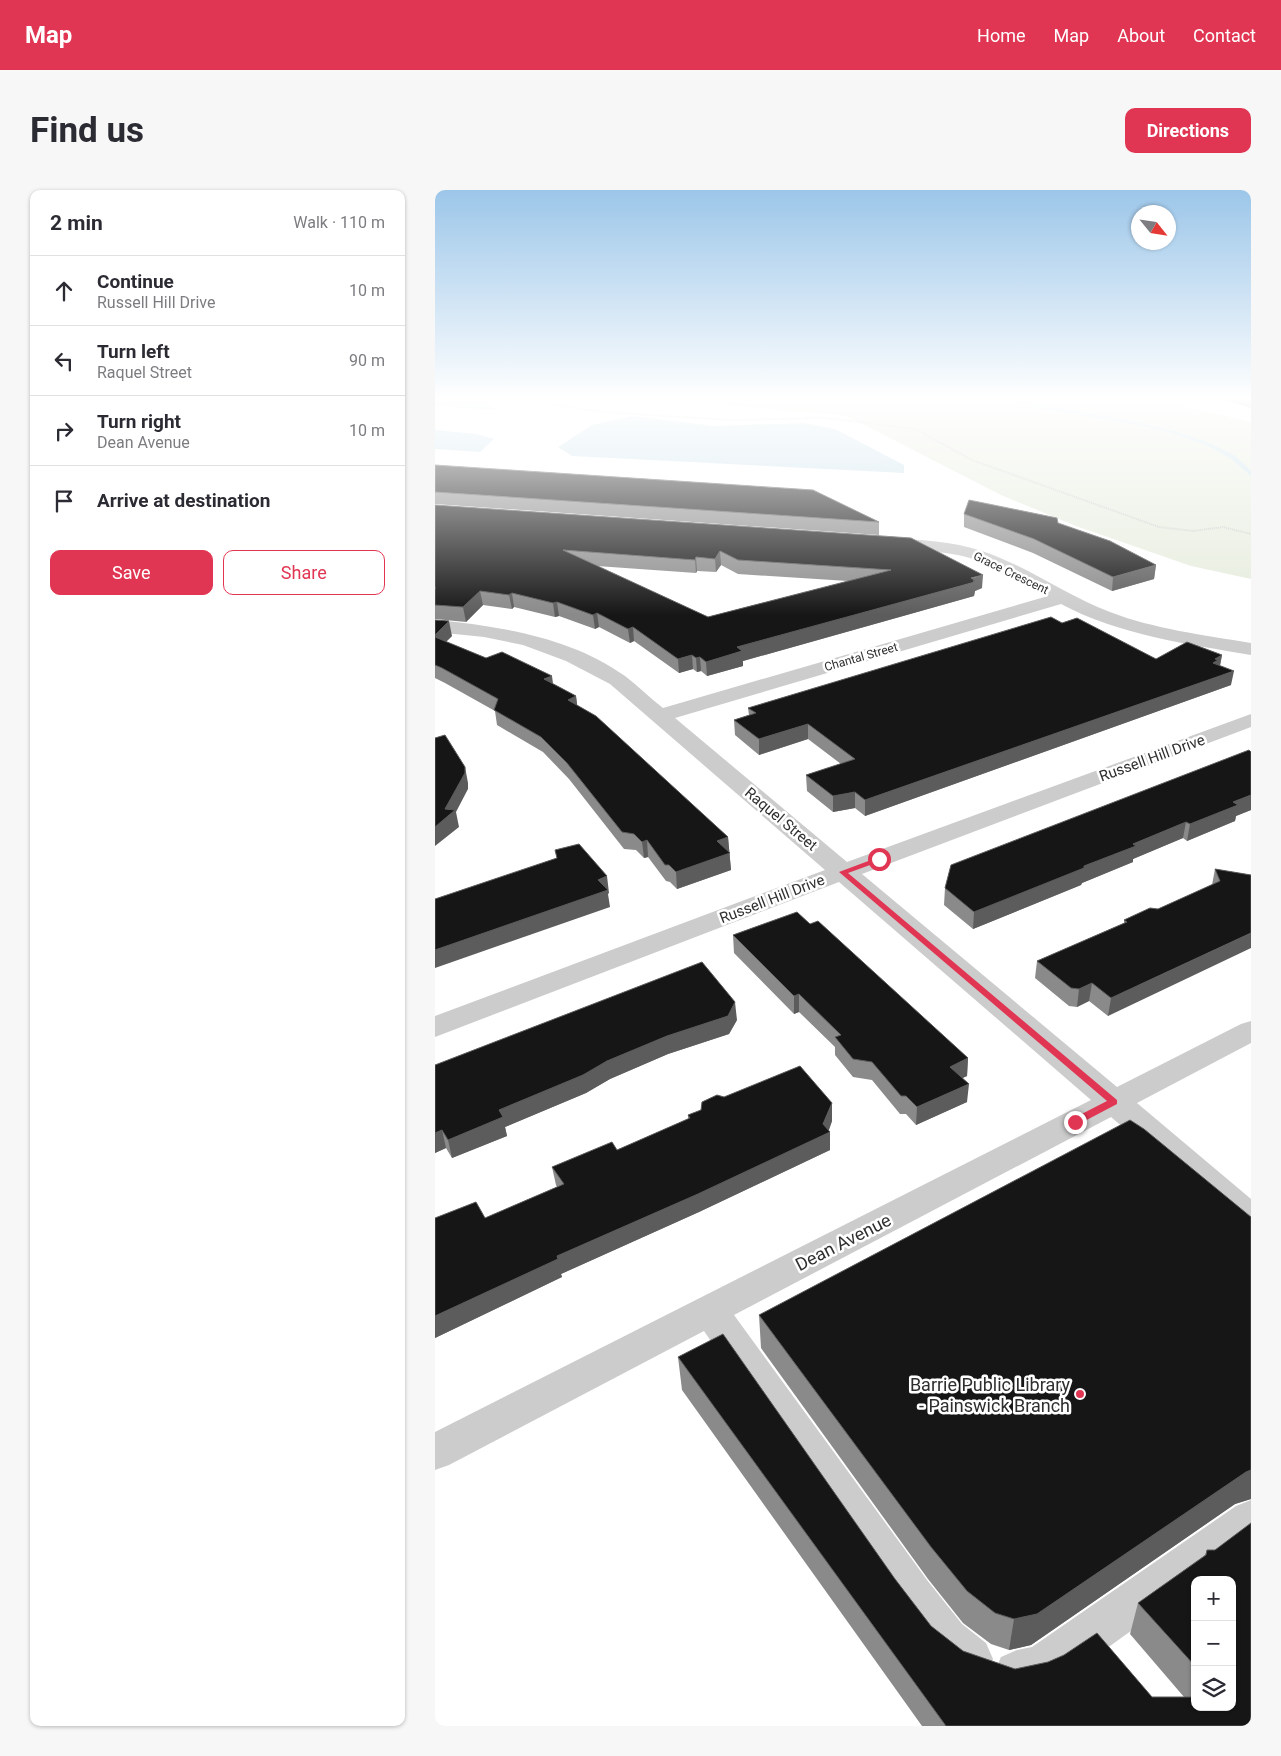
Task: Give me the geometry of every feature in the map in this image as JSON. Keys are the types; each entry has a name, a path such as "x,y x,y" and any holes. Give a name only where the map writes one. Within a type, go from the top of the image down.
{"street":[{"name":"Grace Crescent","path":"872,542 932,546 973,554 1004,567 1062,598 1105,617 1167,635 1251,649"},
{"name":"Chantal Street","path":"659,716 1062,598"},
{"name":"Raquel Street","path":"435,626 491,632 524,638 573,655 617,680 1251,1218"},
{"name":"Russell Hill Drive","path":"435,1027 1251,720"},
{"name":"Dean Avenue","path":"435,1452 1251,1031"},
{"path":"710,1311 846,1504 946,1640 977,1664 1009,1675 1041,1668 1107,1646 1251,1520"}],"path":[{"path":"1004,472 1159,527 1193,531 1223,527 1251,534"}],"green space":[{"path":"956,472 1251,472 1251,579 1191,566 1076,526 1001,495"}],"water":[{"path":"878,472 904,472 904,473"}],"building":[{"path":"435,472 536,472 813,490 879,522 435,492"},
{"path":"969,500 1057,518 1058,523 1110,541 1156,565 1113,577 1034,539 964,514"},
{"path":"435,505 911,538 983,575 971,578 975,582 737,647 742,651 706,662 700,657 696,658 692,655 678,659 633,627 628,629 597,613 593,615 557,602 553,603 512,593 509,595 480,591 463,607 435,605","holes":["563,550 695,560 696,557 715,559 720,551 738,560 891,570 708,617"]},
{"path":"1051,617 1062,623 1077,618 1156,659 1187,642 1222,655 1215,659 1218,660 1213,663 1234,671 865,800 855,792 833,796 806,775 855,759 808,724 759,739 734,720 756,713 748,708"},
{"path":"435,620 449,621 435,635"},
{"path":"435,637 486,658 502,652 552,676 544,679 576,696 568,700 596,716 728,837 717,841 730,853 676,872 669,865 665,865 647,840 642,842 634,834 622,832 567,763 541,737 494,710 498,699 435,665"},
{"path":"445,735 465,767 465,773 445,809 455,810 435,827 435,738"},
{"path":"1249,750 1251,752 1251,795 1233,802 1238,805 1190,824 1186,822 1133,844 1136,846 974,912 945,888 951,865"},
{"path":"579,844 607,876 598,880 608,890 435,950 435,899 557,858 555,850"},
{"path":"1215,869 1251,875 1251,933 1111,998 1092,983 1079,989 1071,988 1037,961 1127,922 1124,920 1150,908 1158,909 1220,881"},
{"path":"797,912 810,924 818,921 968,1058 950,1067 969,1084 917,1107 906,1096 901,1096 872,1062 853,1059 835,1037 841,1035 799,994 794,996 733,935"},
{"path":"702,962 735,1002 728,1016 667,1036 607,1061 583,1075 499,1110 503,1117 448,1140 442,1130 435,1133 435,1065"},
{"path":"800,1066 832,1103 823,1124 830,1132 698,1194 557,1256 558,1259 435,1316 435,1218 476,1202 485,1218 564,1184 552,1167 612,1142 617,1150 690,1118 688,1115 701,1110 702,1102 717,1095 724,1097"},
{"name":"Barrie Public Library - Painswick Branch","path":"1130,1120 1144,1129 1251,1217 1251,1470 1037,1614 1014,1619 995,1613 967,1591 931,1547 759,1315"},
{"path":"723,1334 895,1579 931,1626 963,1651 1015,1669 1048,1662 1064,1655 1097,1633 1152,1697 1191,1697 1191,1711 1236,1711 1236,1576 1191,1576 1191,1662 1138,1603 1206,1555 1207,1550 1215,1550 1251,1523 1251,1726 946,1726 678,1357"}],"place":[{"name":"Barrie Public Library - Painswick Branch","path":"1080,1394"}],"route":[{"path":"879,859 843,872 1114,1102 1075,1122"}]}
